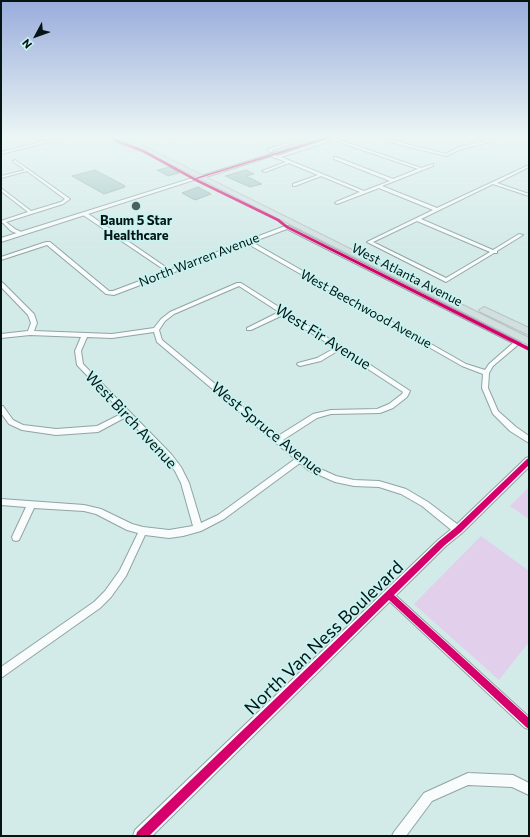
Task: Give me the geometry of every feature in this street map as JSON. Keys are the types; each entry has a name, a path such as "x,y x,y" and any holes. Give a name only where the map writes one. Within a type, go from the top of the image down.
{"main road":[{"path":"202,175 529,332"},
{"path":"202,175 529,342"}],"street":[{"path":"1,178 11,175"},
{"path":"20,233 13,230 4,221 67,200 67,197 35,175"},
{"path":"1,240 111,202 202,175"},
{"path":"1,237 85,214 202,175"},
{"path":"294,185 321,175"},
{"path":"321,175 363,192"},
{"path":"379,175 392,180"},
{"path":"337,203 405,175"},
{"path":"510,175 369,242 446,280 495,252 521,235"},
{"path":"493,183 529,195"},
{"path":"378,186 437,210"},
{"path":"1,189 31,213"},
{"path":"85,214 111,202"},
{"path":"85,214 169,271"},
{"path":"417,219 495,252"},
{"name":"North Warren Avenue","path":"1,259 48,243 111,293 169,271 200,262 288,227"},
{"name":"West Atlanta Avenue","path":"288,227 517,343 495,361 486,373"},
{"name":"West Beechwood Avenue","path":"248,242 464,364 486,373"},
{"path":"1,284 31,314 34,323 30,333"},
{"name":"West Fir Avenue","path":"156,330 163,320 172,314 239,284 407,391 405,395 391,406 378,411 331,412 315,416 278,440"},
{"path":"250,329 284,312"},
{"path":"1,336 30,333 112,336 156,330"},
{"name":"West Spruce Avenue","path":"156,330 159,341 300,459 318,472 335,479 354,483 379,484 403,491 425,504 458,530"},
{"name":"West Birch Avenue","path":"86,335 78,351 80,365 168,456 185,483 198,528"},
{"path":"300,364 319,360 340,347"},
{"path":"486,373 485,388 495,412 513,429 529,440"},
{"path":"1,408 11,422 22,427 56,432 98,430 127,414"},
{"path":"1,502 84,508 98,511 130,527 143,531 169,534 198,528 221,517 300,459"},
{"name":"North Van Ness Boulevard","path":"141,836 390,596 442,543 458,530 529,461"},
{"path":"16,537 31,504"},
{"path":"1,673 97,604 108,594 123,574 143,531"},
{"path":"390,596 529,724"},
{"path":"398,836 428,797 468,778 513,781 529,789"}],"shaded area":[{"path":"529,487 529,519 510,506"},
{"path":"481,536 529,571 529,642 499,680 414,604"}],"building":[{"path":"104,175 125,187 104,194 72,176"},
{"path":"250,175 246,176 262,184 250,187 225,176"},
{"path":"198,187 211,194 195,200 182,193"}],"cycle path":[{"path":"187,175 529,349"},
{"path":"195,179 208,175"},
{"path":"141,836 442,543 458,530 529,461"},
{"path":"390,596 529,724"}],"place":[{"name":"Baum 5 Star Healthcare","path":"136,206"}]}
